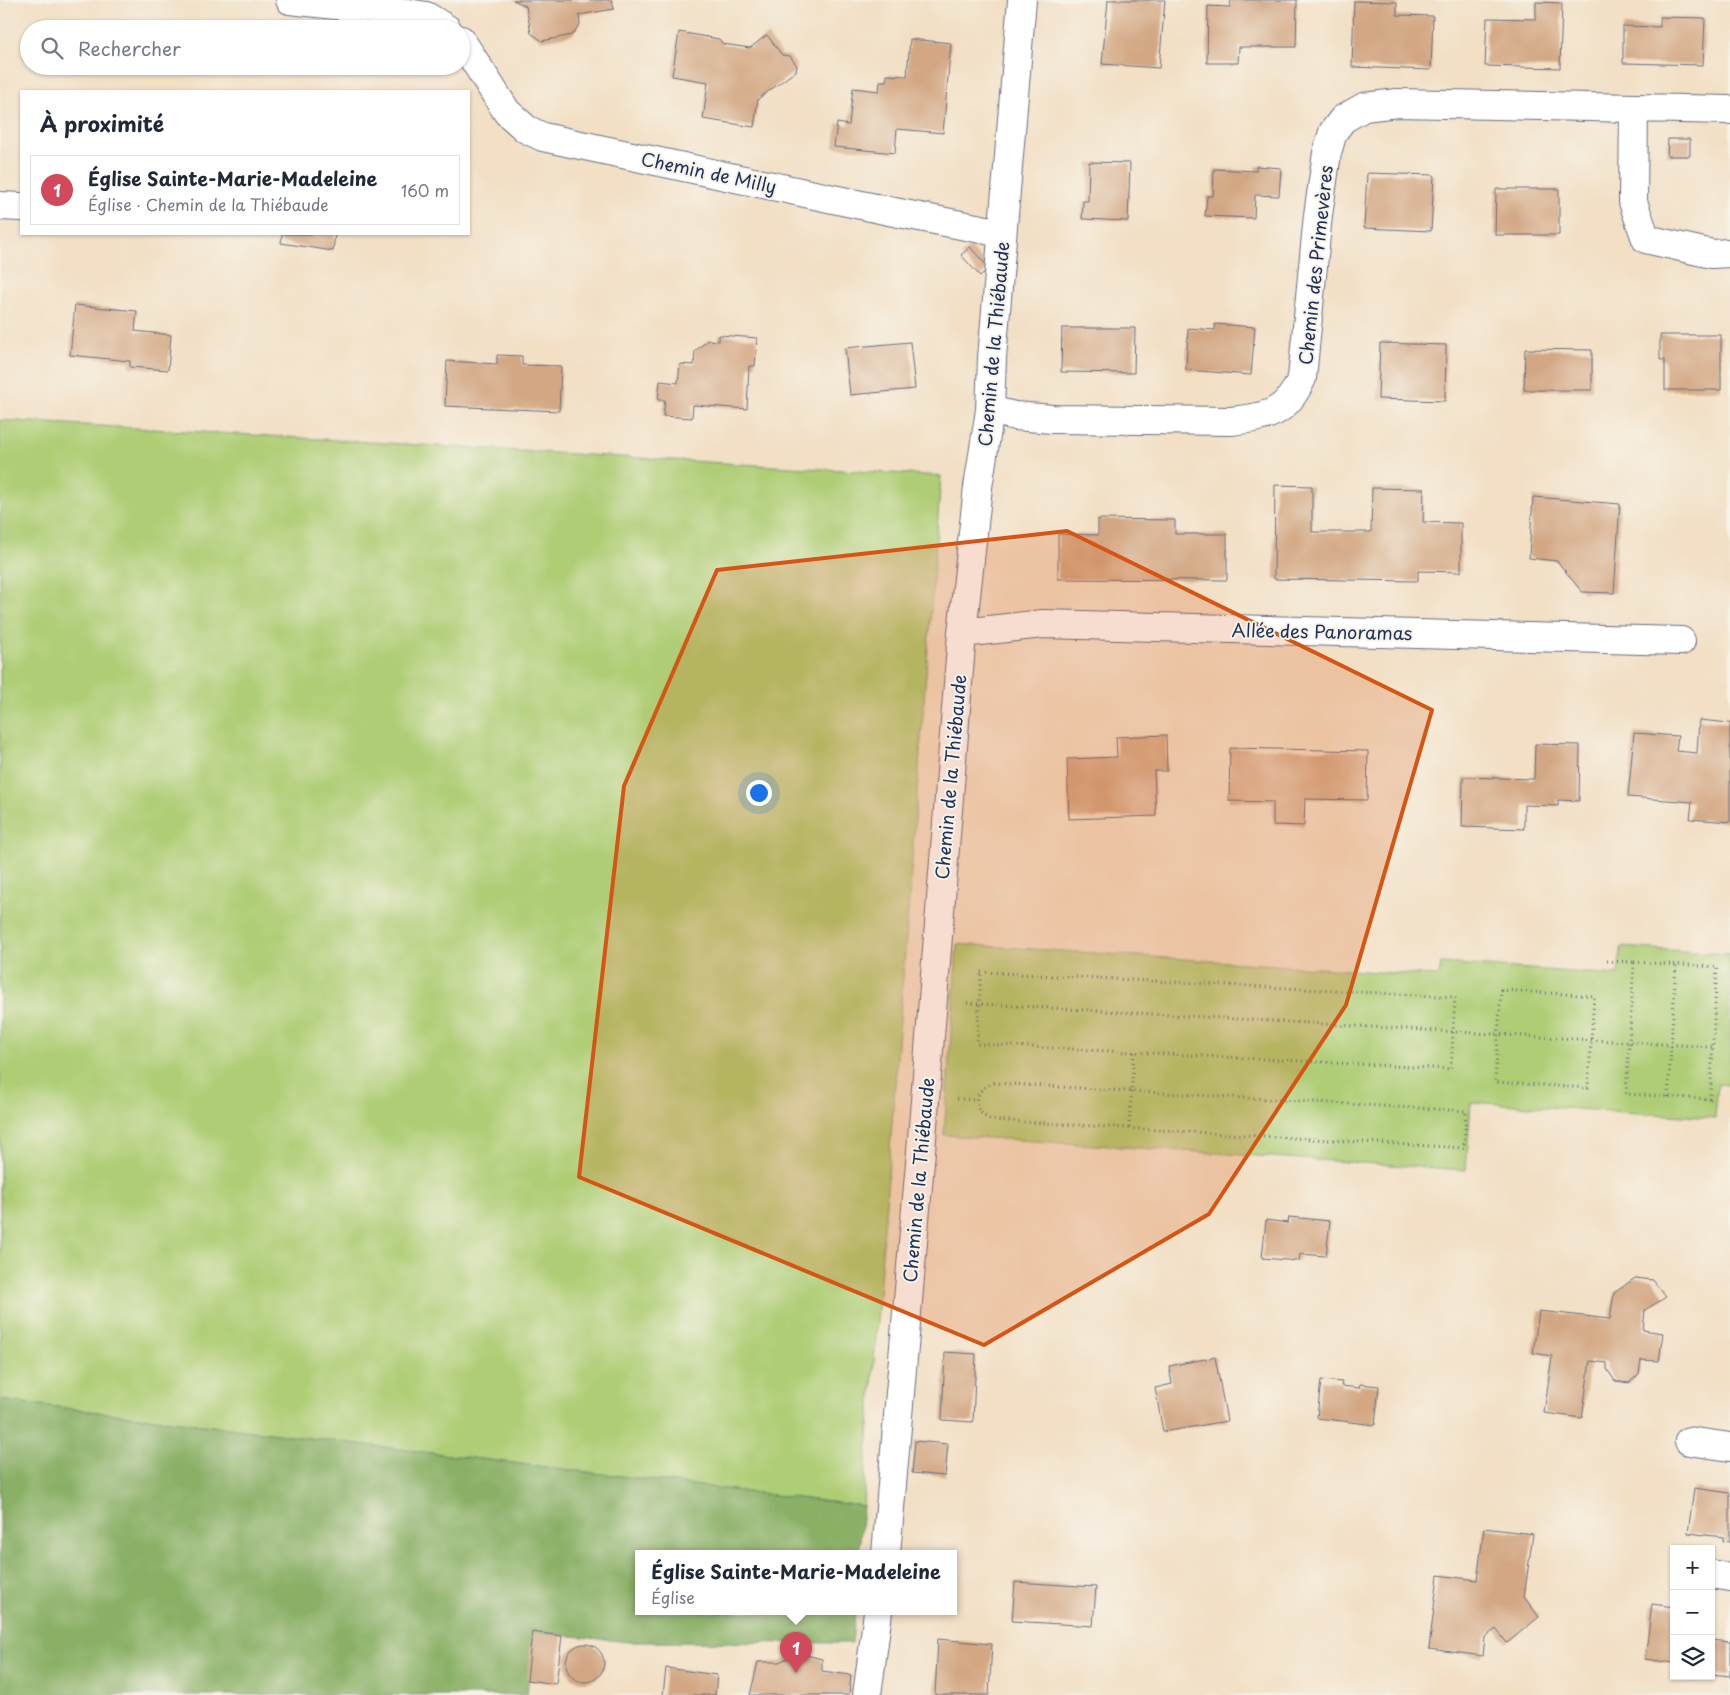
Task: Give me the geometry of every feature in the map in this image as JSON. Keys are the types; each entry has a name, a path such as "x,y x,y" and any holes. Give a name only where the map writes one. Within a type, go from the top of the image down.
{"street":[{"path":"290,0 408,13 426,16 432,20"},
{"name":"Chemin de la Thiébaude","path":"886,1550 962,633 978,487 990,410 992,358 1022,0"},
{"name":"Chemin de Milly","path":"470,54 507,112 526,129 543,137 894,212 1002,233"},
{"name":"Chemin des Primevères","path":"990,410 1015,416 1053,419 1231,421 1256,418 1281,409 1295,393 1302,378 1318,215 1327,152 1333,132 1343,119 1364,107 1398,103 1730,110"},
{"path":"1634,108 1633,202 1646,239 1712,254 1730,253"},
{"path":"0,206 20,208"},
{"name":"Allée des Panoramas","path":"962,633 1043,624 1681,641"},
{"path":"1689,1441 1730,1447"},
{"path":"1715,1575 1730,1577"},
{"path":"867,1695 878,1615"}],"path":[{"path":"1608,961 1634,962 1717,967 1710,1100 1626,1094 1634,962"},
{"path":"1668,1097 1676,965"},
{"path":"981,972 1455,997 1451,1069 977,1044 980,1004 981,972"},
{"path":"1501,990 1594,996 1588,1088 1494,1082 1498,1034 1501,990"},
{"path":"932,1002 1712,1047"},
{"path":"1128,1128 1134,1052"},
{"path":"994,1083 1466,1112 1464,1148 1128,1128 991,1120 983,1116 978,1110 976,1100 979,1091 994,1083"}],"highlighted area":[{"path":"1067,531 1432,710 1346,1005 1209,1214 984,1345 579,1177 624,786 717,570"}],"green space":[{"path":"0,420 941,476 863,1506 0,1400"},
{"path":"957,944 1439,976 1441,963 1618,975 1621,947 1730,954 1730,1085 1718,1084 1715,1118 1471,1102 1466,1170 944,1135"},
{"path":"0,1400 863,1506 859,1550 635,1550 635,1615 855,1615 852,1643 629,1642 533,1632 527,1695 0,1695"}],"building":[{"path":"513,0 612,0 614,9 579,15 580,24 572,35 542,41 531,33 526,6"},
{"path":"1108,0 1165,0 1159,68 1102,64"},
{"path":"1231,0 1297,0 1296,47 1239,47 1238,63 1207,63 1208,6 1230,7"},
{"path":"1354,1 1397,2 1397,15 1433,16 1431,70 1352,67"},
{"path":"1536,2 1562,3 1560,68 1485,66 1487,18 1536,19"},
{"path":"1660,17 1705,18 1703,65 1623,63 1623,26 1660,27"},
{"path":"679,32 719,39 723,44 750,48 767,35 782,55 790,56 797,66 796,71 758,99 754,127 703,119 708,82 672,76"},
{"path":"910,39 951,43 943,133 897,129 895,153 834,147 837,123 849,125 853,88 879,91 880,81 886,81 887,75 907,76"},
{"path":"1668,139 1690,139 1690,156 1667,156"},
{"path":"1089,162 1130,163 1128,221 1082,219 1083,201 1088,201"},
{"path":"1256,166 1281,168 1279,196 1255,195 1254,218 1205,216 1207,196 1213,196 1214,169 1256,171"},
{"path":"1367,173 1434,175 1431,231 1364,228"},
{"path":"1496,189 1559,189 1559,235 1495,235"},
{"path":"282,235 335,235 333,251 281,243"},
{"path":"970,247 989,268 980,276 961,255"},
{"path":"75,305 137,311 135,331 171,335 168,370 130,367 130,361 70,355"},
{"path":"1215,324 1255,327 1251,375 1186,370 1188,328 1215,330"},
{"path":"1062,328 1135,328 1134,373 1061,372"},
{"path":"719,335 757,338 755,366 749,366 747,409 693,405 692,418 663,416 665,400 658,400 660,381 678,383 680,364 694,365 695,351 708,340 719,341"},
{"path":"1660,335 1721,335 1721,390 1665,390 1665,360 1660,360"},
{"path":"910,342 915,389 850,395 845,348"},
{"path":"1380,343 1446,345 1445,401 1378,399"},
{"path":"1525,349 1592,350 1592,390 1524,390"},
{"path":"497,355 522,356 522,365 561,366 559,411 445,406 447,361 497,364"},
{"path":"1275,485 1312,486 1312,532 1371,532 1372,488 1424,489 1423,522 1461,523 1461,572 1418,571 1418,581 1274,579"},
{"path":"1533,497 1620,504 1614,593 1582,592 1557,561 1529,558"},
{"path":"1098,519 1175,520 1175,534 1227,534 1227,580 1058,579 1058,534 1098,535"},
{"path":"1699,720 1730,723 1730,822 1690,819 1692,802 1628,797 1634,733 1678,736 1676,751 1697,753"},
{"path":"1166,735 1167,771 1154,771 1156,816 1069,819 1067,759 1117,757 1116,737"},
{"path":"1535,744 1580,745 1579,801 1558,800 1558,806 1524,805 1524,829 1462,827 1463,777 1534,779"},
{"path":"1230,748 1368,751 1367,800 1305,799 1304,826 1273,825 1273,802 1229,801"},
{"path":"1289,1217 1330,1221 1326,1256 1300,1254 1299,1261 1262,1258 1266,1220 1288,1223"},
{"path":"1635,1278 1653,1280 1666,1297 1645,1310 1643,1330 1663,1333 1659,1361 1641,1360 1639,1374 1629,1383 1615,1381 1607,1369 1607,1363 1590,1361 1582,1418 1544,1413 1552,1356 1533,1353 1539,1311 1610,1319 1614,1293"},
{"path":"945,1352 976,1354 973,1422 942,1420"},
{"path":"1215,1357 1227,1421 1163,1432 1155,1388 1172,1384 1169,1366"},
{"path":"1321,1380 1342,1382 1341,1386 1359,1388 1360,1384 1379,1386 1375,1425 1317,1418"},
{"path":"915,1441 948,1444 945,1476 912,1473"},
{"path":"1694,1488 1730,1493 1730,1542 1723,1541 1723,1537 1688,1533"},
{"path":"1484,1528 1533,1534 1524,1597 1539,1617 1507,1643 1496,1629 1485,1637 1483,1656 1429,1649 1438,1575 1477,1580"},
{"path":"1015,1582 1096,1587 1093,1626 1012,1621"},
{"path":"1652,1604 1670,1606 1670,1662 1645,1659"},
{"path":"532,1632 562,1636 556,1684 527,1680"},
{"path":"938,1639 992,1644 989,1695 935,1695"},
{"path":"1715,1640 1730,1642 1730,1676 1715,1674"},
{"path":"585,1644 599,1649 604,1663 599,1677 585,1682 571,1677 566,1663 571,1649"},
{"path":"799,1653 822,1659 822,1671 851,1675 849,1695 750,1695 758,1662 779,1662"},
{"path":"666,1668 717,1675 715,1695 663,1695"}],"place":[{"name":"Église Sainte-Marie-Madeleine","path":"796,1673"}]}
